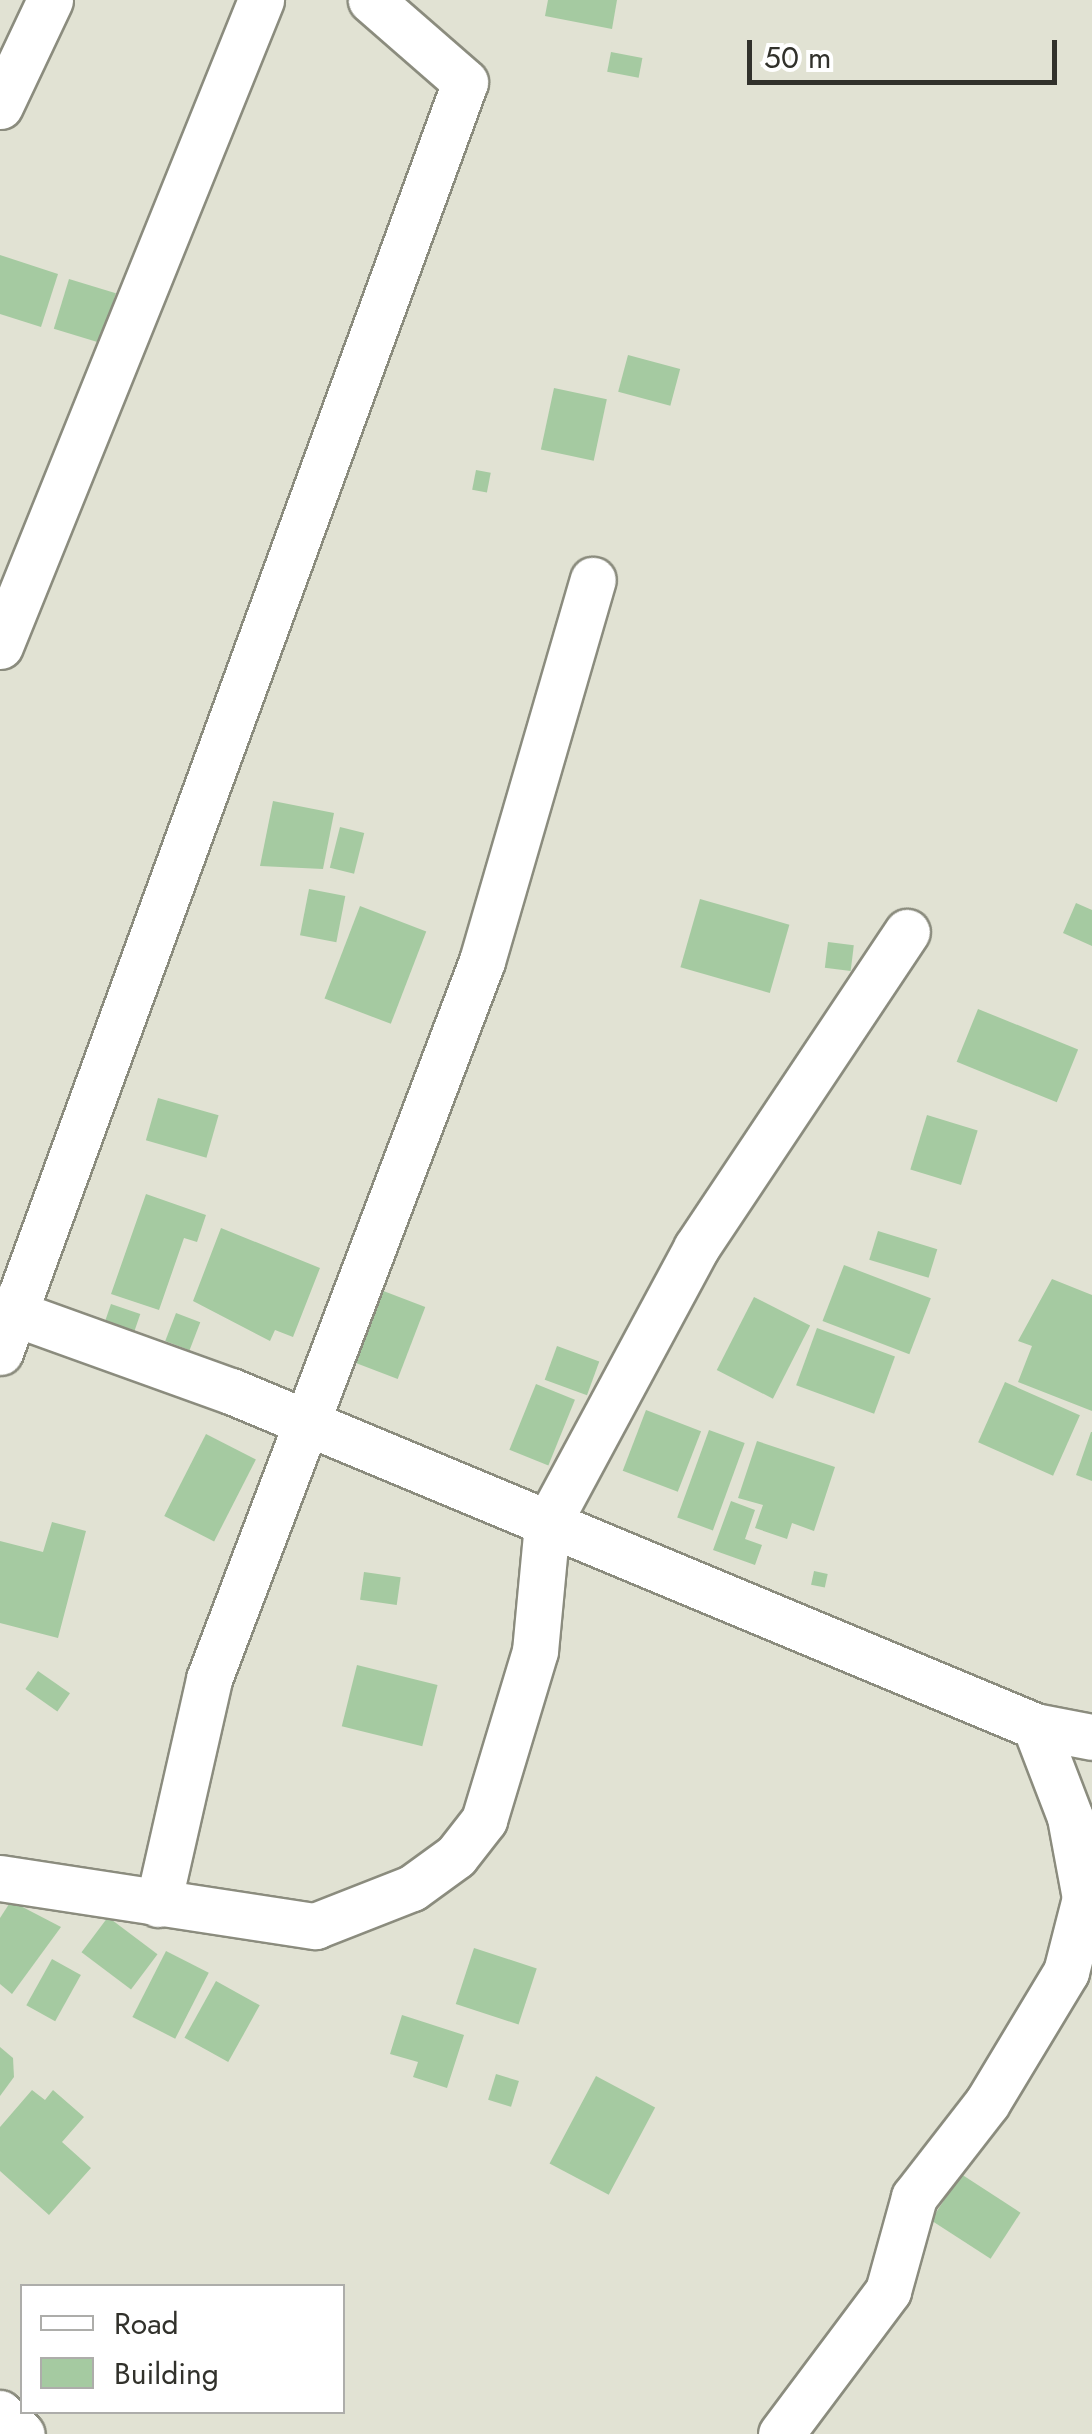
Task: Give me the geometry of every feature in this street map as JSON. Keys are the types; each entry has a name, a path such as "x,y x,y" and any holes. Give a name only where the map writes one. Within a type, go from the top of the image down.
{"street":[{"path":"0,106 50,0"},
{"path":"0,646 260,0"},
{"path":"371,0 465,82 5,1325 305,1425 1036,1726 1092,1737"},
{"path":"158,1904 209,1679 482,962 593,580"},
{"path":"0,1878 316,1926 412,1888 456,1856 484,1820 536,1650 547,1526 696,1248 907,932"},
{"path":"781,2434 888,2292 914,2197 987,2104 1066,1972 1085,1898 1070,1818 1036,1726"},
{"path":"0,2413 22,2434"}],"building":[{"path":"548,0 617,0 612,29 545,16"},
{"path":"611,52 642,58 639,78 607,72"},
{"path":"0,255 58,274 41,327 0,314"},
{"path":"69,279 116,293 101,343 54,329"},
{"path":"628,355 680,369 670,406 618,392"},
{"path":"554,388 607,399 594,461 541,450"},
{"path":"476,470 491,473 487,492 472,490"},
{"path":"273,801 334,813 323,869 260,866"},
{"path":"340,827 364,833 354,874 330,868"},
{"path":"309,889 345,896 336,942 300,935"},
{"path":"700,899 789,925 770,993 680,967"},
{"path":"1076,903 1092,910 1092,946 1063,933"},
{"path":"360,906 426,931 391,1024 325,998"},
{"path":"828,942 854,945 851,971 825,968"},
{"path":"978,1009 1078,1049 1057,1102 957,1062"},
{"path":"158,1098 219,1115 206,1158 146,1140"},
{"path":"927,1115 978,1130 961,1185 910,1170"},
{"path":"146,1194 206,1215 197,1242 184,1238 159,1310 111,1294"},
{"path":"221,1228 320,1268 293,1337 275,1330 270,1341 193,1301"},
{"path":"878,1231 937,1249 929,1278 869,1260"},
{"path":"844,1265 931,1298 909,1354 822,1321"},
{"path":"1052,1279 1092,1295 1092,1411 1018,1382 1032,1346 1018,1341"},
{"path":"373,1287 425,1307 398,1379 345,1359"},
{"path":"754,1297 810,1326 773,1399 717,1370"},
{"path":"111,1304 140,1314 133,1336 104,1326"},
{"path":"176,1313 200,1322 190,1350 165,1341"},
{"path":"817,1328 895,1356 874,1414 796,1385"},
{"path":"557,1346 599,1361 587,1395 545,1380"},
{"path":"1005,1382 1080,1415 1053,1476 978,1442"},
{"path":"536,1384 575,1400 548,1466 509,1450"},
{"path":"646,1410 701,1431 678,1492 623,1471"},
{"path":"709,1430 745,1443 713,1530 677,1517"},
{"path":"1092,1432 1092,1481 1076,1475"},
{"path":"206,1434 256,1459 214,1541 164,1516"},
{"path":"757,1441 835,1467 814,1531 792,1523 787,1539 755,1528 763,1505 738,1498"},
{"path":"731,1501 755,1510 745,1539 762,1545 755,1565 713,1550"},
{"path":"52,1522 86,1531 58,1638 0,1623 0,1541 43,1552"},
{"path":"814,1571 828,1574 825,1588 811,1585"},
{"path":"364,1572 401,1577 397,1605 360,1600"},
{"path":"357,1665 438,1685 422,1746 342,1726"},
{"path":"38,1671 70,1693 57,1711 25,1689"},
{"path":"11,1901 61,1927 12,1994 0,1984 0,1918"},
{"path":"108,1917 158,1954 131,1989 82,1952"},
{"path":"474,1948 537,1968 519,2025 456,2004"},
{"path":"166,1951 209,1973 175,2039 132,2017"},
{"path":"52,1959 81,1975 55,2021 26,2005"},
{"path":"216,1981 260,2005 228,2062 184,2038"},
{"path":"402,2015 464,2035 447,2088 413,2077 418,2062 390,2054"},
{"path":"0,2047 13,2058 14,2077 0,2096"},
{"path":"496,2074 519,2081 511,2107 488,2100"},
{"path":"596,2076 655,2107 609,2195 550,2163"},
{"path":"32,2090 45,2100 53,2090 84,2117 62,2142 91,2168 49,2215 0,2171 0,2127"},
{"path":"961,2174 1021,2213 991,2259 931,2220"}]}
